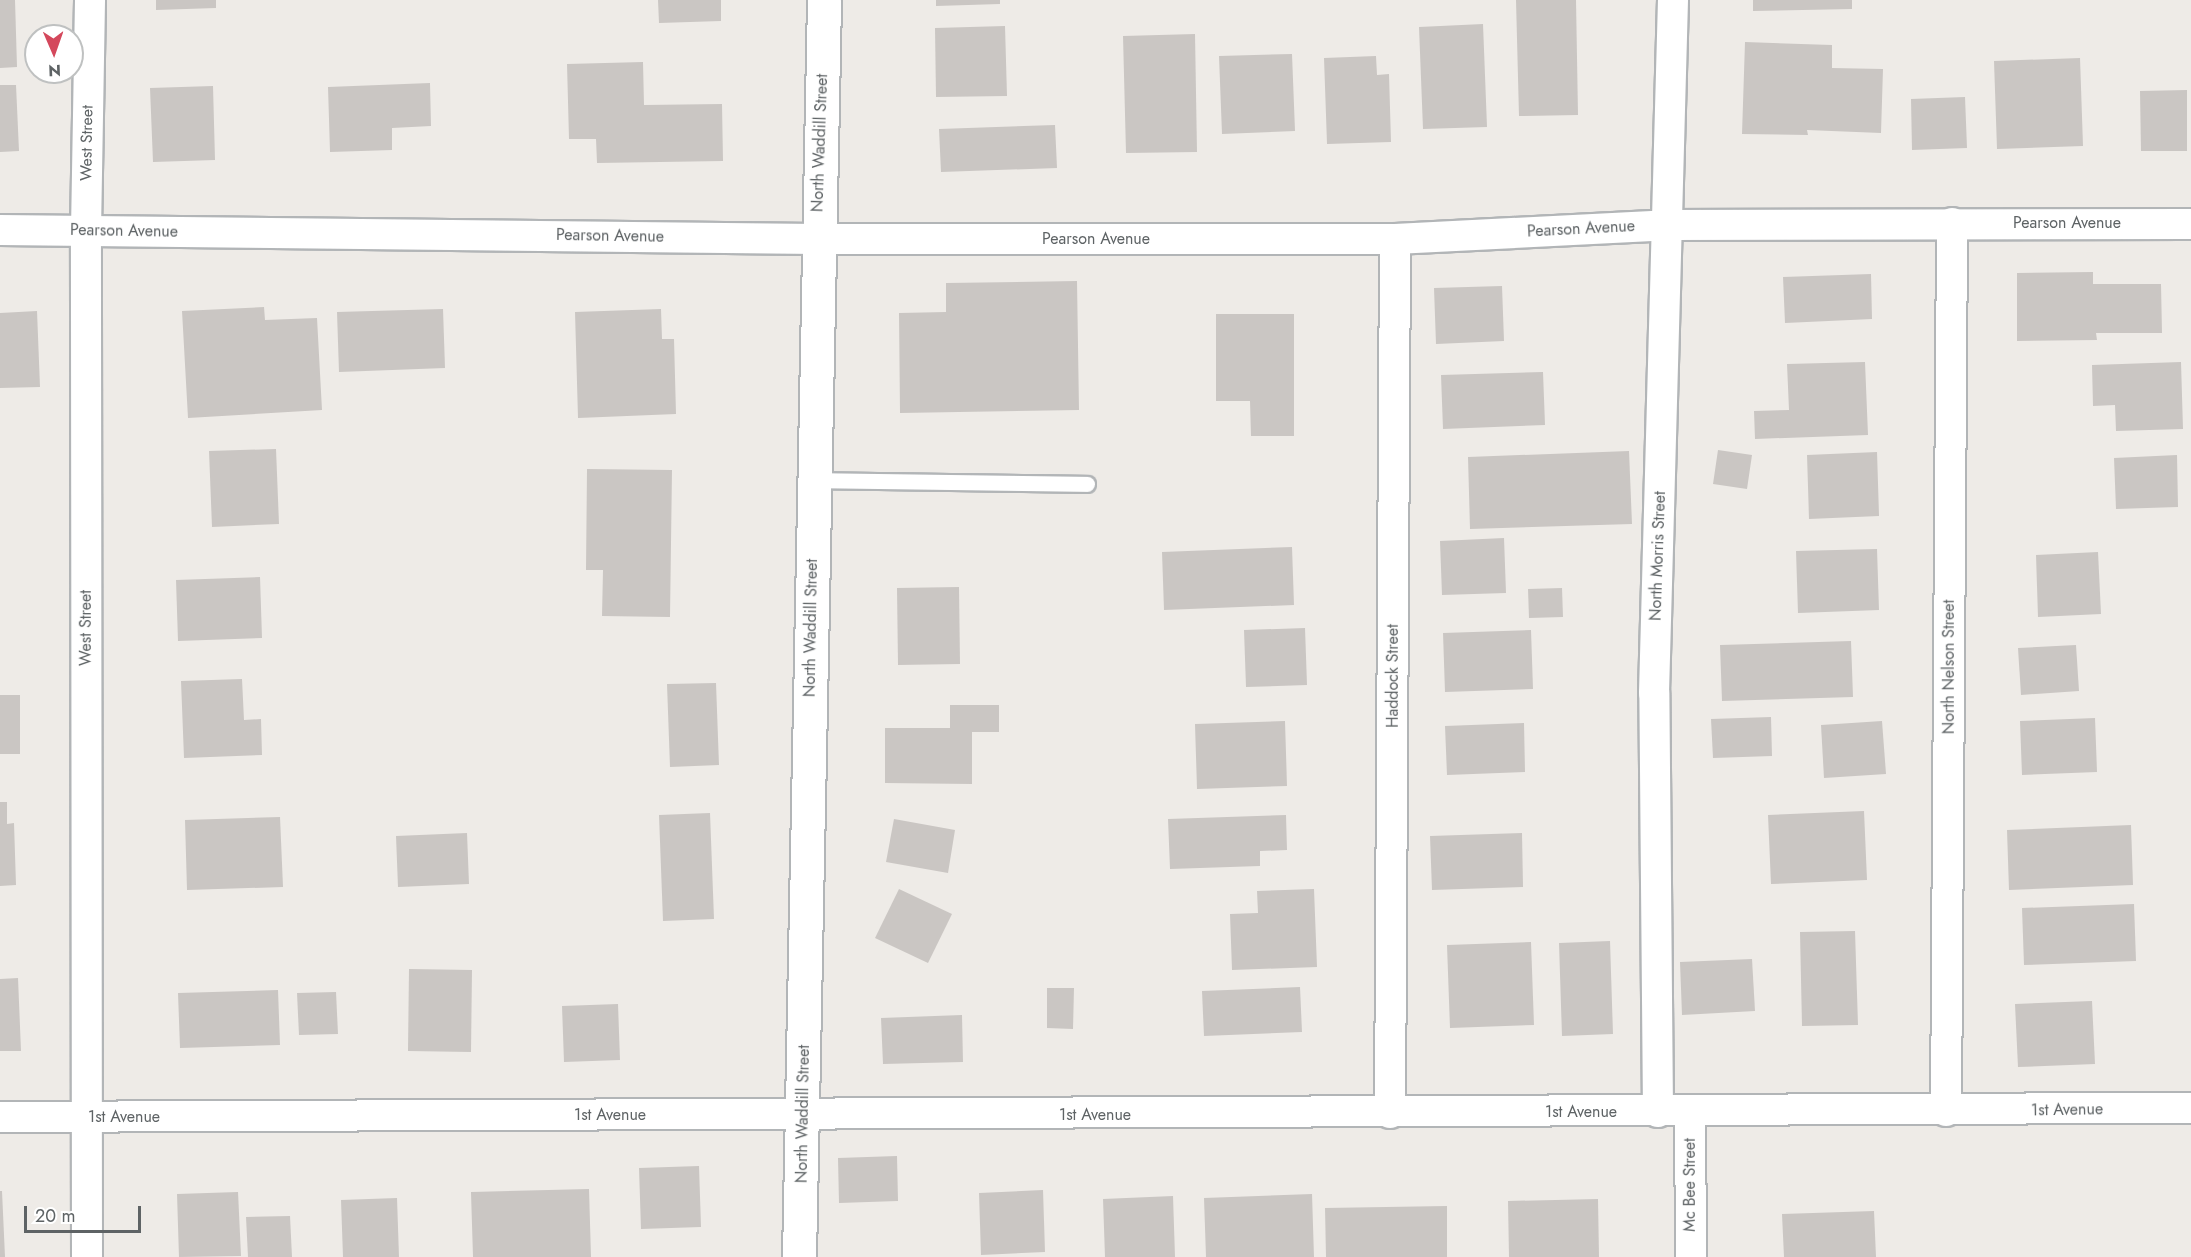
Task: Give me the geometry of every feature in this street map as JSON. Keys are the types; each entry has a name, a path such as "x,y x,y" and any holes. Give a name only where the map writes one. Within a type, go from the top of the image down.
{"street":[{"name":"West Street","path":"87,1257 85,1117 86,230 90,0"},
{"name":"North Waddill Street","path":"799,1257 804,1117 817,239 824,0"},
{"name":"North Morris Street","path":"1658,1112 1654,693 1673,0"},
{"name":"North Nelson Street","path":"1946,1111 1952,223"},
{"name":"Pearson Avenue","path":"0,230 817,239 1395,239 1667,225 2191,224"},
{"name":"Haddock Street","path":"1390,1113 1395,239"},
{"name":"1st Avenue","path":"0,1117 463,1114 804,1117 2191,1108"},
{"name":"Mc Bee Street","path":"1690,1112 1691,1257"}],"lane":[{"path":"813,480 1087,484"}],"building":[{"path":"0,0 15,0 17,67 0,68"},
{"path":"156,0 216,0 216,8 156,10"},
{"path":"658,0 721,0 721,21 659,23"},
{"path":"936,0 1000,0 1000,4 936,6"},
{"path":"1516,0 1576,0 1578,115 1519,116"},
{"path":"1753,0 1852,0 1852,9 1753,11"},
{"path":"1483,24 1487,127 1423,129 1419,27"},
{"path":"1005,26 1007,96 936,97 935,28"},
{"path":"1195,34 1197,152 1126,153 1123,36"},
{"path":"1745,42 1832,45 1832,68 1883,69 1881,133 1807,130 1808,135 1742,134"},
{"path":"1292,54 1295,131 1222,134 1219,56"},
{"path":"1376,56 1377,75 1389,74 1391,142 1327,144 1324,58"},
{"path":"2080,58 2083,146 1997,149 1994,61"},
{"path":"643,62 644,105 722,104 723,161 597,163 596,139 569,139 567,64"},
{"path":"430,83 431,126 392,128 392,150 330,152 328,87"},
{"path":"0,85 16,85 19,151 0,152"},
{"path":"213,86 215,160 153,162 150,88"},
{"path":"2187,90 2187,151 2141,151 2140,91"},
{"path":"1965,97 1967,148 1912,150 1911,99"},
{"path":"1055,125 1057,168 941,172 939,129"},
{"path":"2093,272 2093,284 2161,284 2162,333 2096,333 2097,340 2017,341 2017,273"},
{"path":"1871,274 1872,319 1785,323 1783,277"},
{"path":"1077,281 1079,410 900,413 899,313 946,312 946,283"},
{"path":"1502,286 1504,341 1436,344 1434,288"},
{"path":"264,307 265,320 317,318 322,410 188,418 182,311"},
{"path":"443,309 445,368 339,372 337,312"},
{"path":"661,309 662,339 674,339 676,414 578,418 575,312"},
{"path":"37,311 40,387 0,388 0,313"},
{"path":"1216,314 1294,314 1294,436 1251,436 1250,401 1216,401"},
{"path":"1865,362 1868,435 1755,439 1754,411 1789,410 1787,364"},
{"path":"2181,362 2183,429 2116,431 2115,405 2093,406 2092,365"},
{"path":"1543,372 1545,425 1443,429 1441,375"},
{"path":"276,449 279,524 212,527 209,451"},
{"path":"1718,450 1752,455 1747,489 1713,484"},
{"path":"1629,451 1632,524 1470,529 1468,457"},
{"path":"1877,452 1879,516 1809,519 1807,455"},
{"path":"2177,455 2178,507 2116,509 2114,458"},
{"path":"587,469 672,470 670,617 602,616 603,570 586,570"},
{"path":"1504,538 1506,593 1442,595 1440,541"},
{"path":"1292,547 1294,605 1164,610 1162,552"},
{"path":"1877,549 1879,610 1798,613 1796,551"},
{"path":"2098,552 2101,614 2038,617 2036,555"},
{"path":"260,577 262,638 178,641 176,580"},
{"path":"959,587 960,664 898,665 897,588"},
{"path":"1562,588 1563,617 1529,618 1528,589"},
{"path":"1305,628 1307,685 1246,687 1244,630"},
{"path":"1531,630 1533,689 1445,692 1443,633"},
{"path":"1851,641 1853,697 1722,701 1720,645"},
{"path":"2076,645 2079,691 2021,695 2018,648"},
{"path":"242,679 244,720 261,719 262,755 184,758 181,681"},
{"path":"716,683 719,765 670,767 667,684"},
{"path":"0,695 20,695 20,754 0,754"},
{"path":"950,705 999,705 999,732 972,732 972,784 885,783 885,728 950,728"},
{"path":"1771,717 1772,756 1713,758 1711,719"},
{"path":"2095,718 2097,772 2022,775 2020,721"},
{"path":"1285,721 1287,786 1197,789 1195,724"},
{"path":"1882,721 1886,774 1824,778 1821,725"},
{"path":"1524,723 1525,772 1447,775 1445,726"},
{"path":"0,802 7,802 7,824 14,823 16,885 0,886"},
{"path":"1864,811 1867,880 1771,884 1768,815"},
{"path":"710,813 714,919 663,921 659,815"},
{"path":"1286,815 1287,850 1260,851 1260,866 1170,869 1168,819"},
{"path":"280,817 283,887 187,890 185,820"},
{"path":"894,819 955,830 948,873 886,862"},
{"path":"2131,825 2133,885 2009,890 2007,830"},
{"path":"467,833 469,884 398,887 396,836"},
{"path":"1522,833 1523,887 1432,890 1430,836"},
{"path":"899,889 952,914 928,963 875,938"},
{"path":"1314,889 1317,967 1232,970 1230,914 1258,913 1257,891"},
{"path":"2134,904 2136,961 2024,965 2022,908"},
{"path":"1855,931 1858,1025 1802,1026 1800,932"},
{"path":"1610,941 1613,1034 1562,1036 1559,943"},
{"path":"1531,942 1534,1025 1450,1028 1447,945"},
{"path":"1752,959 1755,1011 1682,1015 1680,962"},
{"path":"409,969 472,970 471,1052 408,1051"},
{"path":"18,978 21,1051 0,1051 0,979"},
{"path":"1300,987 1302,1032 1204,1036 1202,991"},
{"path":"1047,988 1074,988 1073,1029 1047,1028"},
{"path":"278,990 280,1045 180,1048 178,993"},
{"path":"336,992 338,1034 299,1035 297,993"},
{"path":"2092,1001 2095,1064 2018,1067 2015,1004"},
{"path":"618,1004 620,1060 564,1062 562,1006"},
{"path":"962,1015 963,1062 883,1064 881,1018"},
{"path":"897,1156 898,1201 839,1203 838,1158"},
{"path":"699,1166 701,1227 641,1229 639,1168"},
{"path":"589,1189 591,1257 473,1257 471,1192"},
{"path":"1043,1190 1045,1252 981,1255 979,1193"},
{"path":"0,1191 2,1191 5,1257 0,1257"},
{"path":"238,1192 241,1256 179,1257 177,1194"},
{"path":"1312,1194 1314,1257 1206,1257 1204,1198"},
{"path":"1173,1196 1175,1257 1105,1257 1103,1199"},
{"path":"397,1198 399,1257 343,1257 341,1200"},
{"path":"1598,1199 1599,1257 1509,1257 1508,1201"},
{"path":"1447,1206 1447,1257 1326,1257 1325,1208"},
{"path":"1874,1211 1876,1257 1784,1257 1782,1214"},
{"path":"290,1216 292,1257 248,1257 246,1217"}]}
